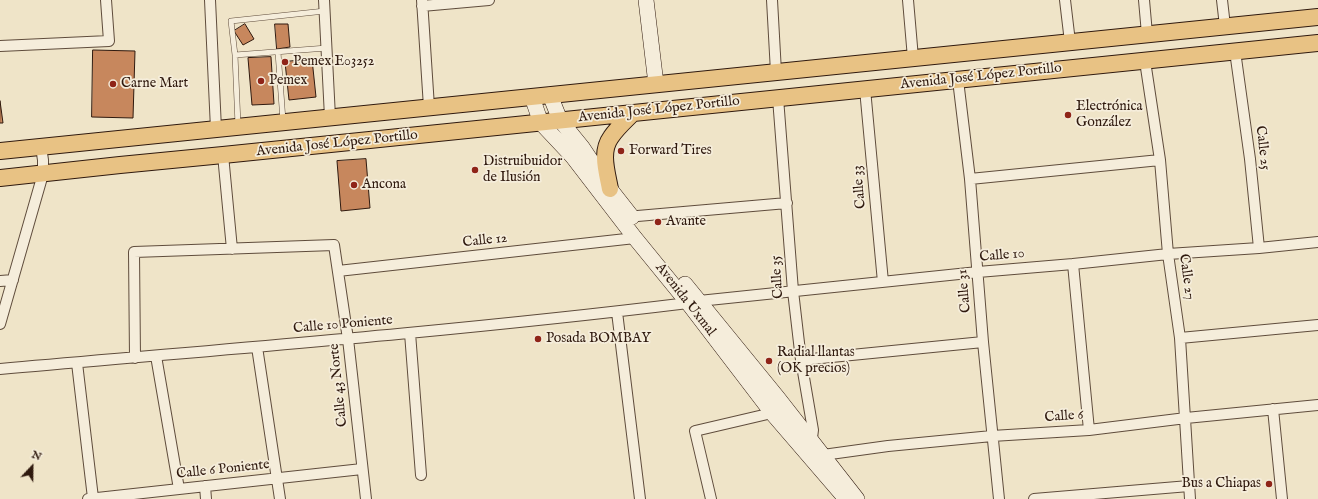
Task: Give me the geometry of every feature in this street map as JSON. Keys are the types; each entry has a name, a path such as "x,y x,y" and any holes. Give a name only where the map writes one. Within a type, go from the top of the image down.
{"main road":[{"path":"646,0 656,84"},
{"name":"Avenida José López Portillo","path":"0,151 1318,16"},
{"name":"Avenida José López Portillo","path":"0,178 1318,43"},
{"name":"Avenida Uxmal","path":"550,95 560,120 582,147 610,189 626,217 635,238 694,302 806,443 857,499"},
{"name":"Avenida Uxmal","path":"532,97 542,123 626,217 646,236 772,413 806,443"},
{"path":"610,189 605,157 606,147 610,138 632,114"},
{"path":"120,165 118,156 120,151 125,149 209,130"},
{"name":"Avenida Uxmal","path":"819,458 846,499"}],"street":[{"path":"0,46 109,41 106,0"},
{"path":"209,130 210,0"},
{"path":"324,0 330,117"},
{"path":"429,107 422,3 488,0"},
{"path":"772,0 776,72"},
{"path":"908,0 913,58"},
{"path":"1065,0 1070,42"},
{"path":"1144,0 1147,34"},
{"path":"1222,0 1225,26"},
{"name":"Calle 25","path":"1235,51 1250,159 1259,248"},
{"name":"Calle 27","path":"1145,60 1160,160 1168,254 1180,338 1190,499"},
{"name":"Calle 31","path":"958,80 970,179 983,342 999,499"},
{"name":"Calle 33","path":"865,89 883,282"},
{"name":"Calle 35","path":"778,98 793,291 801,360 813,430 806,443"},
{"path":"0,324 43,174 41,147"},
{"path":"135,358 134,252 232,249 223,156"},
{"path":"970,179 1160,160"},
{"path":"626,217 787,203"},
{"name":"Calle 12","path":"338,271 635,238"},
{"name":"Calle 10","path":"694,302 978,272 1168,254 1259,248 1318,242"},
{"name":"Calle 43 Norte","path":"232,249 334,245 348,339 366,499"},
{"path":"1073,264 1089,430"},
{"path":"0,281 13,280"},
{"name":"Calle 10 Poniente","path":"0,369 348,339 617,312 694,302"},
{"path":"617,312 640,499"},
{"path":"1180,338 1318,325"},
{"path":"410,333 421,475"},
{"path":"801,360 983,342"},
{"path":"256,347 280,499"},
{"path":"156,356 179,489"},
{"path":"77,363 93,498"},
{"name":"Calle 6","path":"819,458 888,446 992,436 1089,430 1186,418 1318,405"},
{"path":"1273,409 1282,499"},
{"path":"711,499 695,431 772,413"},
{"name":"Calle 6 Poniente","path":"88,499 121,497 204,486 362,469"},
{"path":"204,486 206,499"},
{"path":"1034,499 1189,486"}],"lane":[{"path":"238,127 235,55 231,21 325,11"},
{"path":"235,55 327,48"},
{"path":"278,52 283,122"}],"building":[{"name":"Pemex","path":"245,24 254,39 243,45 234,31"},
{"name":"Pemex","path":"275,24 288,24 290,47 277,49"},
{"name":"Carne Mart","path":"93,50 135,51 133,118 92,117"},
{"name":"Pemex","path":"271,57 274,104 252,105 248,58"},
{"name":"Pemex","path":"312,59 316,97 289,100 285,62"},
{"path":"0,101 3,123 0,123"},
{"name":"Ancona","path":"366,159 370,208 341,211 337,161"}],"place":[{"name":"Pemex E03252","path":"285,62"},
{"name":"Pemex","path":"261,81"},
{"name":"Carne Mart","path":"113,84"},
{"name":"Electrónica González","path":"1068,115"},
{"name":"Forward Tires","path":"621,151"},
{"name":"Distruibuidor de Ilusión","path":"475,170"},
{"name":"Ancona","path":"354,185"},
{"name":"Avante","path":"658,222"},
{"name":"Posada BOMBAY","path":"538,339"},
{"name":"Radial llantas (OK precios)","path":"769,361"},
{"name":"Bus a Chiapas","path":"1269,484"}]}
